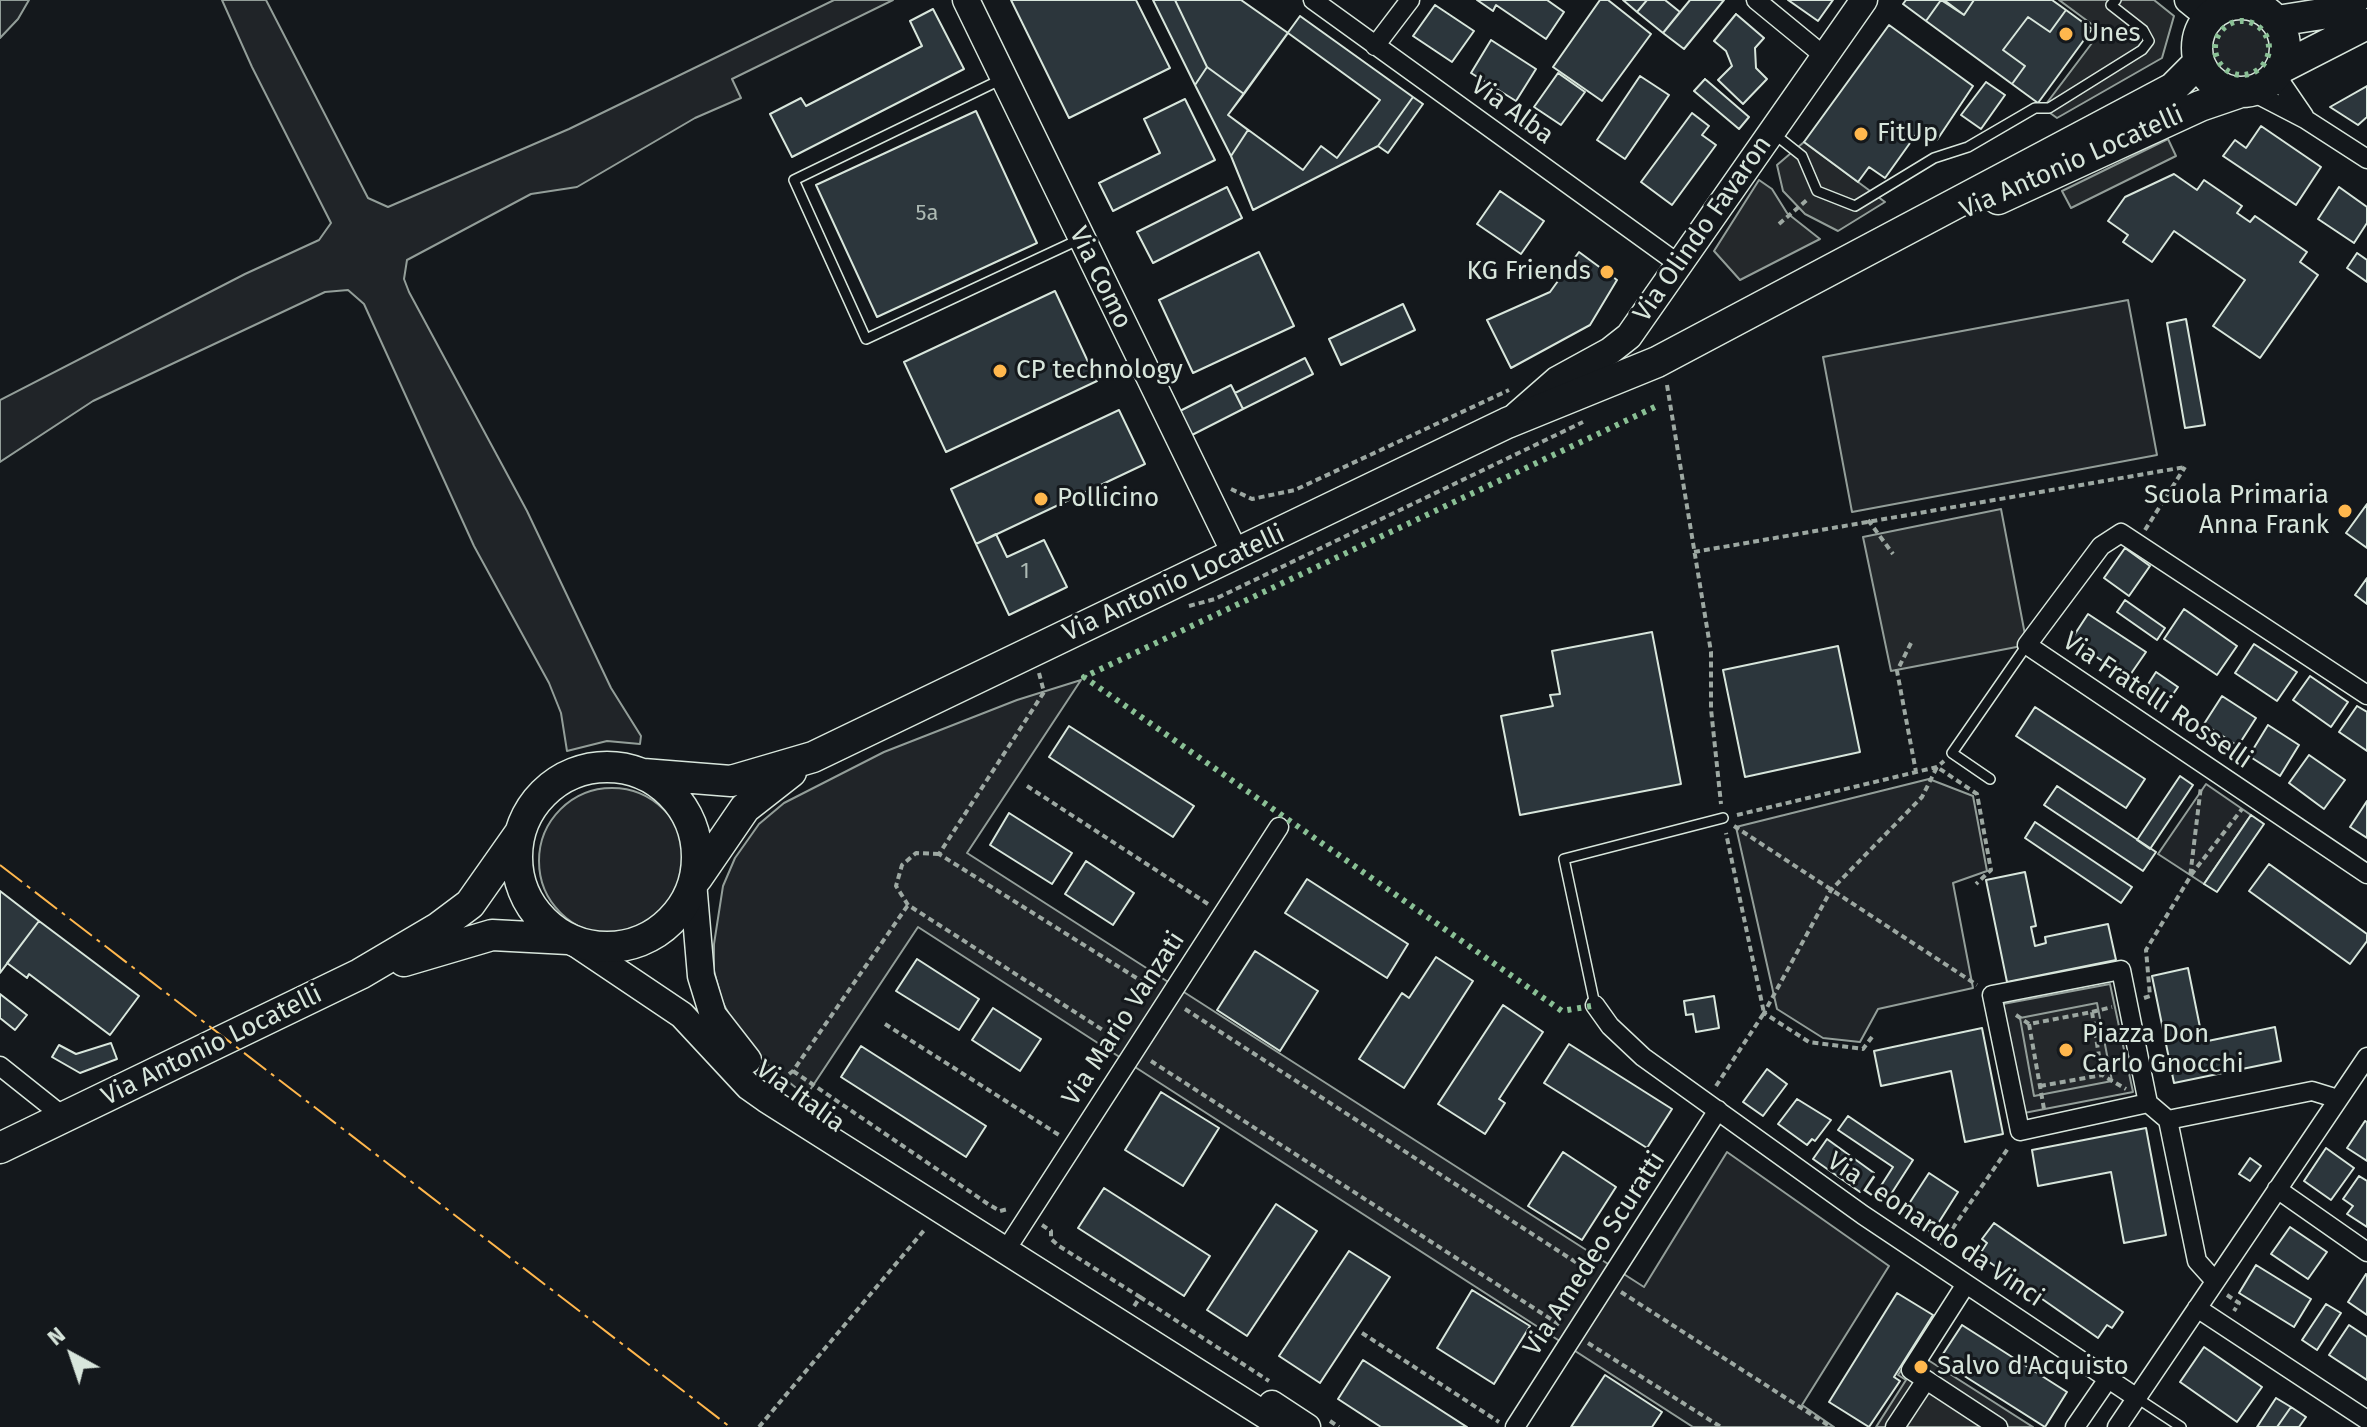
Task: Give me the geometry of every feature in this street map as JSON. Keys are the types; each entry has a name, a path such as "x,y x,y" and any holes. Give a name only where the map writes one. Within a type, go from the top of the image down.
{"main road":[{"path":"2277,21 2322,14 2354,0"},
{"path":"2279,71 2286,49 2277,21 2252,5 2198,9 2199,62 2220,87 2246,92 2367,24"},
{"name":"Via Antonio Locatelli","path":"643,774 731,781 813,757 1507,423 1657,362 2173,88 2199,62"},
{"name":"Via Antonio Locatelli","path":"1903,234 1987,204 2200,106 2246,92"},
{"name":"Via Antonio Locatelli","path":"1535,410 1662,339 1792,288"},
{"name":"Via Antonio Locatelli","path":"693,882 745,808 813,757"},
{"path":"605,766 643,774 670,791 690,820 697,849 693,882 674,918 642,940 604,947 569,939 544,921 526,897 518,867 520,833 538,799 570,774 605,766"},
{"name":"Via Antonio Locatelli","path":"0,1148 360,974 438,928 470,904 500,866 520,833"},
{"name":"Via Antonio Locatelli","path":"360,974 492,935 569,939"}],"street":[{"name":"Via Como","path":"966,0 1236,555"},
{"name":"Via Alba","path":"1313,0 1680,265"},
{"path":"1375,46 1410,0"},
{"path":"1756,0 1823,55"},
{"name":"Via Olindo Favaron","path":"1507,423 1557,380 1610,351 1629,336 1864,0"},
{"path":"2279,71 2305,119"},
{"path":"2246,92 2305,119 2367,159"},
{"path":"2027,645 2109,538 2121,533 2367,695"},
{"name":"Via Fratelli Rosselli","path":"2027,645 2367,874"},
{"name":"Via Mario Vanzati","path":"1013,1239 1279,827"},
{"name":"Via Italia","path":"693,882 701,976 713,1015 735,1047 1013,1239 1135,1305 1316,1423"},
{"name":"Via Italia","path":"569,939 669,1004 766,1099 1284,1427"},
{"path":"2148,1103 2020,1131 1992,995 2121,970 2148,1103 2168,1120 2197,1261 2215,1281"},
{"name":"Via Leonardo da Vinci","path":"1595,1005 1626,1043 1712,1106 1931,1260 2137,1398"},
{"path":"2117,1427 2338,1099 2360,1080 2367,1057"},
{"path":"0,1066 64,1117"},
{"path":"2168,1120 2312,1091 2338,1099"},
{"name":"Via Amedeo Scuratti","path":"1515,1427 1607,1282 1712,1106"},
{"path":"2277,1189 2367,1252"},
{"name":"Via Italia","path":"929,1204 944,1207 987,1234 1013,1239"},
{"name":"Via Italia","path":"1013,1239 1018,1251 1064,1280 1078,1294"},
{"path":"1966,1284 1911,1370 1998,1427"},
{"path":"2197,1308 2367,1420"},
{"path":"2075,1427 2108,1379"},
{"path":"1895,1427 1926,1380"}],"lane":[{"path":"1771,131 1802,156 1817,191 1855,206 1934,158 1968,147 2035,108 2049,108 2142,50 2149,41 2143,30 2111,5 2116,0"},
{"path":"1003,78 794,180 866,339 1081,238"},
{"name":"Via Fratelli Rosselli","path":"1952,753 2027,645"},
{"path":"1952,753 1990,779"},
{"path":"1595,1005 1564,859 1723,818"},
{"path":"2137,1398 2181,1427"}],"path":[{"path":"1779,224 1817,191"},
{"path":"1657,362 1666,382 1711,652 1711,709 1723,818 1764,1013 1809,1042 1863,1049 1872,1037"},
{"path":"1201,487 1220,477 1235,493 1252,499 1295,490 1510,390"},
{"path":"1175,610 1215,599 1595,415"},
{"path":"1694,552 2185,467 2137,542"},
{"path":"1868,520 1893,554"},
{"path":"1911,643 1897,671 1916,772"},
{"path":"939,854 1044,692 1038,673 1052,667"},
{"path":"1712,1106 1831,890 1922,797 1937,767 1952,753"},
{"path":"1723,818 1937,767 1977,794 1991,870 1976,884"},
{"path":"2190,877 2201,785 2214,794"},
{"path":"1027,786 1223,914"},
{"path":"2128,1003 2150,996 2146,950 2190,877 2252,796"},
{"path":"2227,803 2240,812"},
{"path":"1723,818 1992,995 2029,1024 2047,1124"},
{"path":"1721,1427 908,905 896,886 902,865 916,853 939,854 1831,1427"},
{"path":"908,905 784,1078 1000,1211 1012,1206 1028,1216 1051,1231 1051,1239 1059,1246 1135,1305 1273,1384"},
{"path":"2029,1024 2092,1012 2102,1075"},
{"path":"885,1024 1074,1144"},
{"path":"2040,1086 2102,1075 2148,1103"},
{"path":"1931,1260 2020,1131"},
{"path":"759,1427 929,1204"},
{"path":"1362,1333 1508,1427"},
{"path":"1316,1423 1339,1427"}],"shaded area":[{"path":"0,0 29,0 18,19 0,38"},
{"path":"222,0 266,0 368,198 388,207 569,129 834,0 893,0 732,79 741,98 695,118 577,187 531,194 407,260 404,279 409,292 527,511 611,688 641,736 640,744 607,741 567,751 561,713 549,683 474,546 364,304 348,290 325,292 93,401 0,462 0,400 245,274 319,240 331,223 252,67"},
{"path":"2059,0 2154,0 2174,16 2162,58 2057,118 2043,108 2101,31"},
{"path":"2242,13 2266,23 2276,47 2266,71 2242,81 2218,71 2208,47 2218,23"},
{"path":"2168,139 2176,156 2071,208 2062,191"},
{"path":"1804,142 1885,202 1838,231 1805,214 1783,191 1777,165"},
{"path":"1759,180 1772,189 1787,213 1820,239 1740,280 1714,251"},
{"path":"2128,300 2157,455 1852,512 1823,357"},
{"path":"2001,509 2027,645 1891,671 1863,537"},
{"path":"1081,680 967,853 1644,1287 1727,1152 1889,1266 1802,1405 1834,1427 1693,1427 918,927 806,1096 746,1047 722,1001 714,971 714,944 723,886 735,858 759,824 784,803 884,752 1017,700"},
{"path":"1929,779 1973,796 1987,871 1953,883 1973,988 1878,1009 1860,1042 1823,1038 1777,1009 1736,827"},
{"path":"2206,784 2251,815 2204,884 2158,854"},
{"path":"612,788 640,794 664,809 679,833 685,861 679,889 664,913 640,928 612,934 584,928 560,913 545,889 539,861 545,833 560,809 584,794"},
{"path":"2110,984 2133,1092 2024,1113 2003,1004"},
{"name":"Piazza Don Carlo Gnocchi","path":"2097,1003 2112,1081 2034,1096 2020,1018"},
{"name":"Salvo d'Acquisto","path":"1938,1314 1928,1360 2033,1427 1876,1427 1906,1380 1898,1375"}],"building":[{"path":"1011,0 1136,0 1170,68 1069,118"},
{"path":"1153,0 1175,0 1207,67 1195,85"},
{"path":"1175,0 1241,0 1288,33 1244,94 1207,67"},
{"path":"1477,0 1547,0 1564,12 1546,39 1496,5 1493,11"},
{"path":"1600,0 1608,0 1651,34 1602,101 1553,67"},
{"path":"1623,0 1647,0 1637,12"},
{"path":"1647,0 1665,0 1680,12 1663,33 1637,12"},
{"path":"1690,0 1724,0 1684,49 1663,33"},
{"path":"1788,0 1833,0 1818,21"},
{"path":"1906,0 1941,0 1926,21 1903,4"},
{"path":"1941,0 1964,15 1974,0 2052,0 2066,10 2050,32 2028,17 2003,50 2025,66 2012,84 1926,21"},
{"path":"1944,0 1974,0 1964,15"},
{"path":"1435,5 1474,31 1452,62 1413,36"},
{"path":"933,9 964,69 792,157 770,114 801,98 806,106 922,46 910,21"},
{"path":"2066,10 2092,29 2038,103 2012,84 2025,66 2003,50 2028,17 2050,32"},
{"path":"1736,14 1764,38 1755,48 1756,68 1767,79 1743,104 1718,80 1732,66 1726,51 1714,41"},
{"path":"1300,16 1413,97 1378,146 1253,210 1231,156 1248,130 1228,115"},
{"path":"1889,25 1973,86 1937,140 1920,129 1885,178 1869,167 1858,182 1804,142"},
{"path":"1288,33 1380,100 1337,158 1321,146 1303,170 1228,115"},
{"path":"1491,40 1536,69 1516,101 1471,73"},
{"path":"1207,67 1244,94 1228,115 1248,130 1231,156 1195,85"},
{"path":"1558,73 1585,92 1561,125 1534,107"},
{"path":"1640,76 1669,95 1625,159 1597,140"},
{"path":"1705,79 1749,117 1739,129 1694,91"},
{"path":"1986,82 2005,95 1981,129 1961,115"},
{"path":"2367,86 2367,117 2358,125 2330,107"},
{"path":"1413,97 1423,104 1388,153 1378,146"},
{"path":"1185,99 1215,160 1113,211 1099,183 1160,153 1144,119"},
{"path":"976,111 1037,243 877,317 816,185"},
{"path":"1692,113 1709,126 1702,135 1716,145 1672,205 1641,182"},
{"path":"2261,126 2321,167 2296,205 2223,156 2235,140 2246,148"},
{"path":"2174,174 2197,190 2204,180 2242,206 2237,213 2250,222 2255,216 2307,252 2300,262 2318,275 2260,358 2213,326 2245,280 2174,231 2152,262 2123,242 2128,235 2108,221 2125,197"},
{"path":"1227,187 1242,218 1153,263 1137,232"},
{"path":"2339,187 2367,207 2367,223 2354,243 2318,219"},
{"path":"1500,191 1544,221 1521,254 1477,224"},
{"path":"1259,252 1294,326 1193,373 1159,300"},
{"path":"1579,252 1617,280 1590,325 1511,368 1487,320 1550,292"},
{"path":"2357,253 2367,260 2367,282 2347,268"},
{"name":"CP technology","path":"1055,291 1097,381 946,452 904,362"},
{"path":"1403,304 1415,330 1341,365 1329,339"},
{"path":"2186,319 2205,425 2185,428 2167,323"},
{"path":"1305,358 1313,374 1243,409 1235,393"},
{"path":"1231,385 1243,409 1190,436 1178,412"},
{"path":"1119,410 1145,464 976,544 951,489"},
{"path":"2367,504 2367,548 2346,533"},
{"path":"996,534 1007,557 1044,540 1067,587 1009,615 976,544"},
{"path":"2125,548 2150,566 2129,596 2104,578"},
{"path":"2367,578 2367,604 2355,595"},
{"path":"2125,600 2165,628 2157,640 2117,612"},
{"path":"2184,609 2237,646 2217,675 2164,639"},
{"path":"2088,614 2146,652 2128,678 2071,640"},
{"path":"1652,632 1681,784 1520,815 1501,716 1553,706 1550,695 1560,694 1552,651"},
{"path":"2254,644 2297,672 2277,701 2235,673"},
{"path":"1838,646 1860,752 1745,777 1723,670"},
{"path":"2156,672 2178,687 2166,704 2145,689"},
{"path":"2310,676 2348,702 2331,727 2293,700"},
{"path":"2222,696 2256,718 2238,746 2204,724"},
{"path":"2357,706 2367,712 2367,751 2339,732"},
{"path":"2035,707 2145,779 2126,808 2016,736"},
{"path":"2268,725 2299,745 2280,776 2249,756"},
{"path":"1069,726 1194,806 1173,837 1049,757"},
{"path":"2309,755 2345,780 2324,809 2289,783"},
{"path":"2180,776 2193,785 2150,849 2137,840"},
{"path":"2057,786 2156,852 2143,871 2044,805"},
{"path":"2367,801 2367,838 2350,827"},
{"path":"1009,813 1072,853 1052,884 990,845"},
{"path":"2251,815 2264,824 2217,892 2204,884"},
{"path":"2035,822 2132,887 2121,903 2025,838"},
{"path":"1086,861 1134,893 1113,925 1065,894"},
{"path":"2269,864 2367,934 2367,941 2350,964 2249,891"},
{"path":"2025,872 2036,926 2031,927 2035,946 2046,943 2045,937 2108,924 2116,960 2007,982 1986,880"},
{"path":"1307,879 1408,944 1387,978 1285,913"},
{"path":"0,891 39,921 0,973"},
{"path":"39,921 139,996 110,1035 29,974 27,978 7,963"},
{"path":"1255,951 1318,991 1280,1051 1217,1010"},
{"path":"1436,957 1473,981 1404,1088 1359,1059 1402,993 1409,998"},
{"path":"917,959 979,999 959,1030 896,991"},
{"path":"2188,968 2203,1042 2275,1027 2281,1061 2174,1083 2152,976"},
{"path":"0,994 27,1015 15,1030 0,1018"},
{"path":"1714,996 1719,1028 1696,1032 1693,1014 1686,1015 1684,1001"},
{"path":"1503,1005 1543,1032 1499,1099 1505,1103 1485,1134 1438,1104"},
{"path":"993,1008 1041,1039 1020,1071 972,1040"},
{"path":"1982,1028 2003,1134 1965,1142 1951,1071 1881,1086 1874,1051"},
{"path":"111,1043 117,1059 80,1073 52,1057 59,1045 76,1054"},
{"path":"1569,1044 1672,1109 1647,1148 1544,1083"},
{"path":"861,1046 986,1126 966,1157 841,1077"},
{"path":"1767,1069 1787,1084 1763,1116 1743,1102"},
{"path":"1161,1092 1219,1128 1183,1186 1125,1150"},
{"path":"1797,1099 1831,1120 1815,1141 1812,1139 1807,1145 1778,1124"},
{"path":"1848,1116 1913,1160 1886,1202 1875,1195 1893,1167 1838,1130"},
{"path":"2367,1122 2367,1161 2347,1148"},
{"path":"2146,1128 2166,1235 2124,1243 2111,1172 2038,1186 2032,1150"},
{"path":"1827,1139 1874,1173 1860,1192 1813,1159"},
{"path":"2326,1148 2354,1168 2331,1200 2304,1181"},
{"path":"1563,1152 1616,1187 1582,1240 1528,1206"},
{"path":"2250,1158 2261,1166 2250,1181 2239,1174"},
{"path":"1929,1173 1958,1192 1932,1233 1903,1213"},
{"path":"2359,1176 2367,1181 2367,1227 2347,1214 2353,1206 2343,1199"},
{"path":"1104,1188 1210,1256 1184,1296 1078,1228"},
{"path":"1276,1204 1317,1231 1247,1336 1207,1310"},
{"path":"1994,1223 2123,1312 2112,1328 2107,1325 2098,1338 1979,1255 1987,1243 1982,1239"},
{"path":"2290,1227 2327,1252 2308,1279 2271,1254"},
{"path":"1349,1251 1390,1277 1320,1383 1279,1356"},
{"path":"2256,1265 2311,1299 2294,1327 2239,1293"},
{"path":"2367,1275 2367,1315 2348,1302"},
{"path":"1472,1290 1530,1326 1494,1384 1437,1348"},
{"path":"1897,1293 1933,1315 1894,1377 1900,1381 1869,1427 1829,1402"},
{"path":"2326,1304 2341,1313 2317,1350 2302,1340"},
{"path":"1962,1325 2067,1392 2045,1427 1939,1360"},
{"path":"2349,1325 2367,1337 2367,1380 2329,1355"},
{"path":"2204,1347 2262,1387 2237,1422 2180,1382"},
{"path":"1363,1360 1467,1427 1381,1427 1338,1399"},
{"path":"1605,1375 1662,1412 1652,1427 1571,1427"},
{"path":"2276,1398 2291,1407 2277,1427 2257,1427"},
{"path":"2291,1407 2306,1417 2299,1427 2277,1427"}],"hedge":[{"path":"2242,21 2261,29 2269,48 2261,67 2242,75 2223,67 2215,48 2223,29 2242,21"},
{"path":"1591,1006 1562,1011 1084,677 1657,406"}],"power":[{"path":"0,865 730,1427"}],"place":[{"name":"Unes","path":"2066,34"},
{"name":"FitUp","path":"1861,134"},
{"name":"KG Friends","path":"1607,272"},
{"name":"CP technology","path":"1000,371"},
{"name":"Pollicino","path":"1041,499"},
{"name":"Scuola Primaria Anna Frank","path":"2345,511"},
{"name":"Piazza Don Carlo Gnocchi","path":"2066,1050"},
{"name":"Salvo d'Acquisto","path":"1921,1367"}]}
